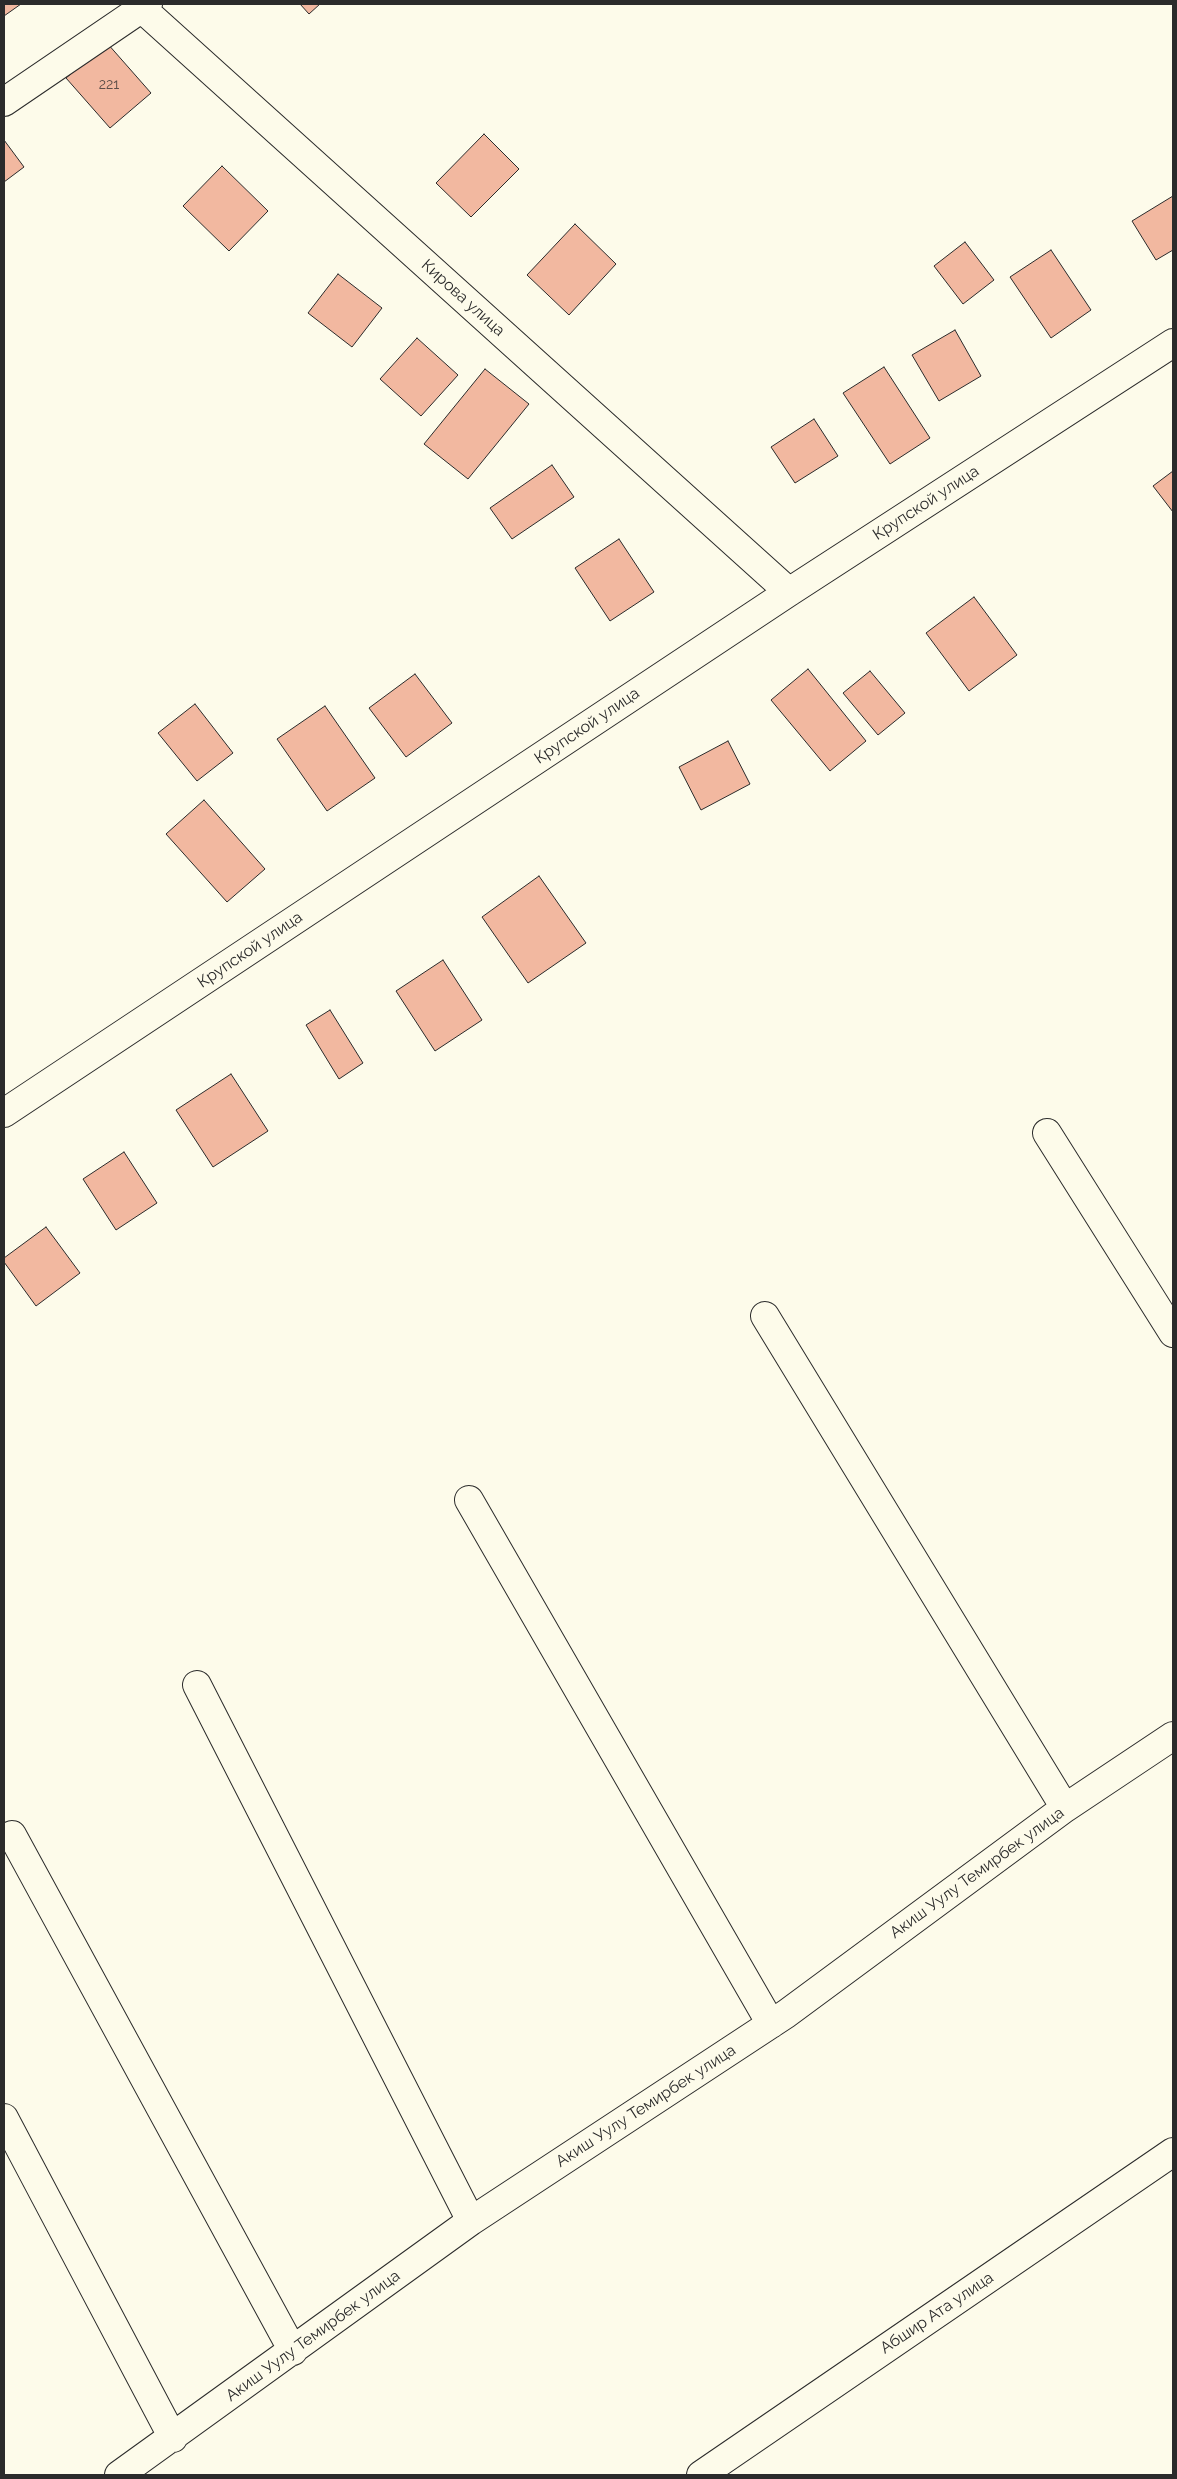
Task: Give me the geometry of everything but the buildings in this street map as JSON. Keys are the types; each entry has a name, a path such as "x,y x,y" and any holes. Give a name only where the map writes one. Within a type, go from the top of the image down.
{"street":[{"path":"4,102 142,5"},
{"name":"Кирова улица","path":"142,5 789,592"},
{"name":"Крупской улица","path":"4,1113 789,592 1173,343"},
{"path":"1047,1133 1173,1333"},
{"path":"766,1316 1066,1808"},
{"path":"469,1500 771,2024"},
{"path":"197,1685 471,2221"},
{"name":"Акиш Уулу Темирбек улица","path":"119,2475 173,2438 471,2221 771,2024 1066,1808 1173,1736"},
{"path":"12,1835 293,2351"},
{"path":"4,2118 173,2438"},
{"name":"Абшир Ата улица","path":"700,2475 1173,2152"}]}
